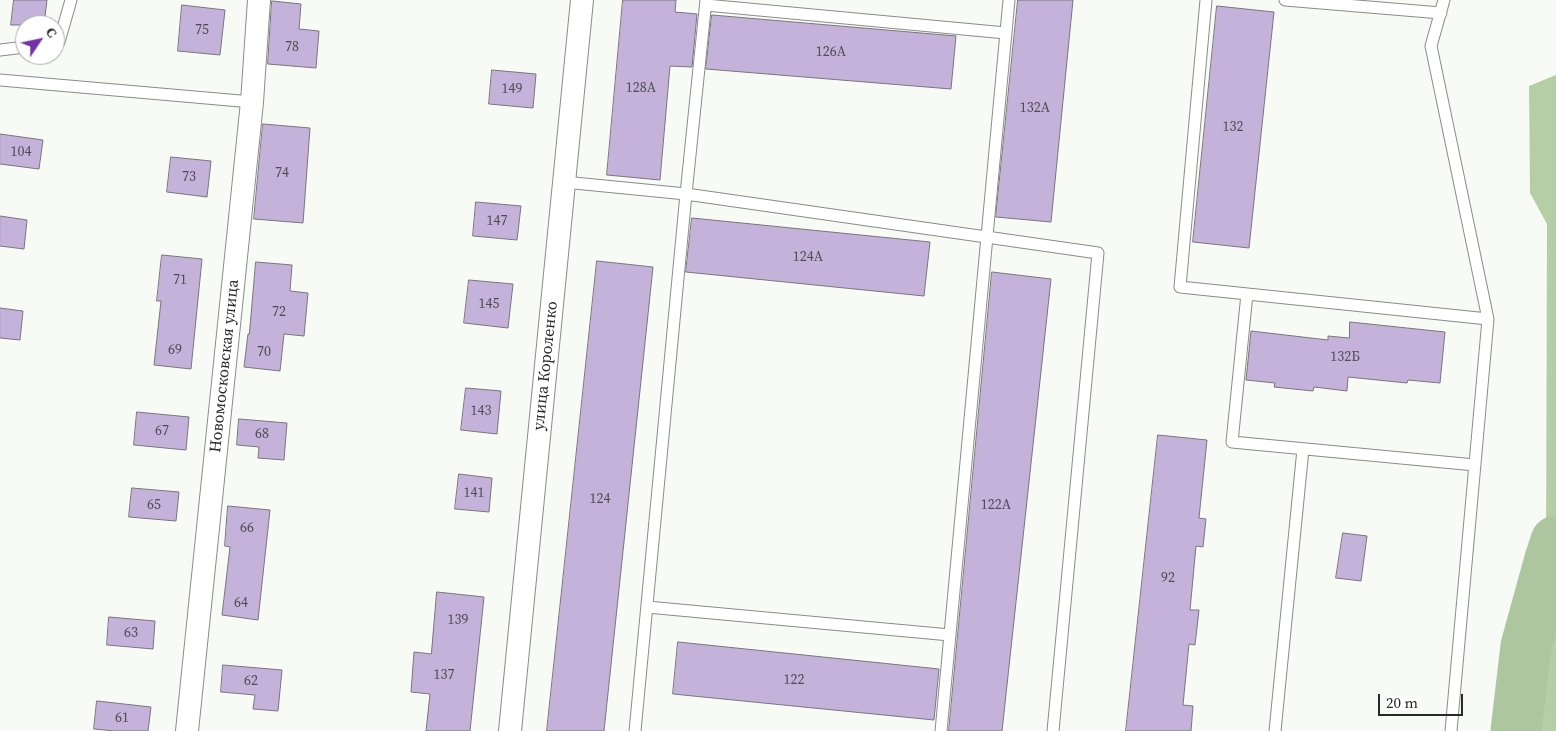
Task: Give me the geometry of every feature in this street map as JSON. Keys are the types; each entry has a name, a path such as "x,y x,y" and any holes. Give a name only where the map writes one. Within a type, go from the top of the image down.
{"street":[{"name":"Новомосковская улица","path":"188,731 252,102 259,0"},
{"name":"улица Короленко","path":"510,731 582,0"}],"lane":[{"path":"65,21 71,0"},
{"path":"941,731 1009,0"},
{"path":"1206,0 1180,287 1488,319"},
{"path":"1285,0 1441,13"},
{"path":"1444,0 1431,46 1488,319 1451,731"},
{"path":"635,731 706,3 1006,33"},
{"path":"0,50 15,48"},
{"path":"0,80 252,102"},
{"path":"564,182 686,194 1098,253 1053,731"},
{"path":"1247,294 1232,442 1475,465"},
{"path":"1275,731 1304,449"},
{"path":"647,607 950,635"}],"green space":[{"path":"1556,75 1556,562 1546,559 1547,224 1530,193 1529,86"},
{"path":"1550,576 1556,577 1556,731 1517,731 1513,659 1530,593 1545,597"}],"building":[{"path":"14,0 47,0 45,15 15,15 15,25 11,25"},
{"path":"623,0 676,0 675,12 697,14 692,67 670,66 660,180 607,175"},
{"path":"1018,0 1073,0 1051,222 996,217"},
{"path":"272,1 301,4 299,29 319,31 316,68 268,64"},
{"path":"182,5 225,10 220,55 178,51"},
{"path":"1217,6 1274,12 1249,248 1193,242"},
{"path":"712,15 956,36 951,89 706,69"},
{"path":"492,70 536,74 533,108 489,104"},
{"path":"263,124 310,128 303,223 254,219"},
{"path":"0,134 43,140 39,169 0,164"},
{"path":"171,157 211,161 207,197 167,192"},
{"path":"476,202 521,206 517,240 473,236"},
{"path":"0,216 27,220 24,249 0,246"},
{"path":"692,218 930,242 924,296 686,272"},
{"path":"162,255 202,259 191,369 154,365 161,301 157,301"},
{"path":"597,261 653,267 604,731 547,731"},
{"path":"256,262 292,265 290,291 308,293 304,336 284,334 280,371 244,367"},
{"path":"992,272 1051,279 1002,731 949,731"},
{"path":"469,280 513,284 508,328 464,323"},
{"path":"0,308 23,311 20,340 0,338"},
{"path":"1350,322 1445,332 1440,383 1408,380 1407,383 1348,377 1347,391 1314,387 1313,391 1274,387 1275,383 1246,380 1251,331 1328,340 1328,336 1349,338"},
{"path":"466,388 501,391 497,434 461,430"},
{"path":"137,412 189,417 186,450 134,445"},
{"path":"239,419 287,423 284,460 258,458 259,447 237,445"},
{"path":"1158,435 1207,440 1199,518 1206,519 1203,547 1196,546 1190,610 1199,610 1195,645 1189,644 1183,705 1193,706 1191,731 1126,731"},
{"path":"459,474 492,478 489,512 455,509"},
{"path":"132,488 179,492 176,521 129,517"},
{"path":"228,506 270,510 258,620 222,615 230,547 225,546"},
{"path":"1343,533 1367,536 1361,581 1336,578"},
{"path":"437,592 484,597 470,731 426,731 430,694 411,692 414,652 431,654"},
{"path":"109,617 155,621 153,649 107,645"},
{"path":"678,642 939,669 934,720 673,694"},
{"path":"223,665 282,670 278,711 253,709 255,695 221,692"},
{"path":"97,701 151,707 148,731 94,729"}],"waterway":[{"path":"1516,731 1526,646 1556,541"}]}
